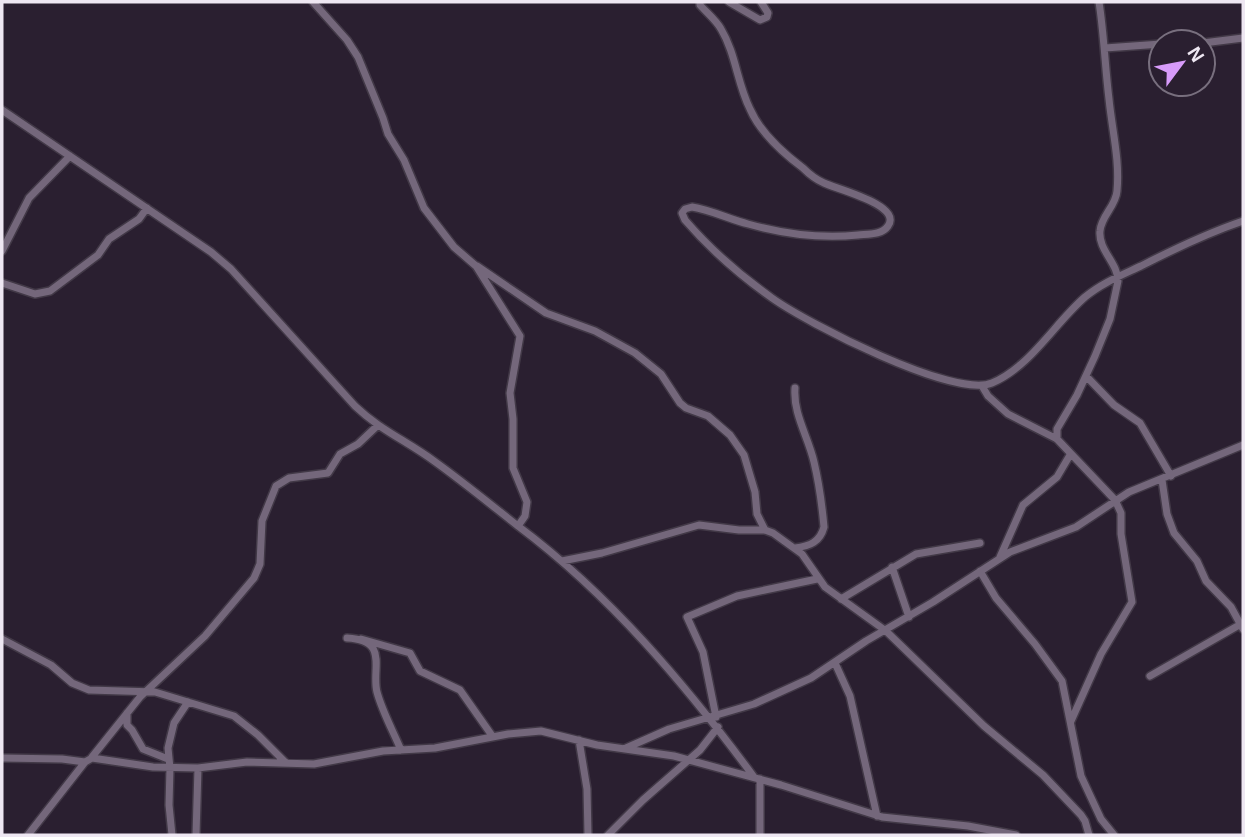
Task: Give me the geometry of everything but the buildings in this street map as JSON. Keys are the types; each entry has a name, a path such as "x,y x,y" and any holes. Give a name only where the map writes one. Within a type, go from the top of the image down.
{"street":[{"path":"313,2 352,47 383,118 387,134 404,160 424,208 448,241 476,266 546,313 596,331 635,353 661,374 680,403 708,416 730,435 744,455 755,492 757,514 765,530"},
{"path":"700,2 721,28 729,44 745,97 758,123 803,169 822,183 878,204 890,217 890,224 877,233 850,236 793,234 692,207 682,213 685,220 757,287 793,312 917,370 952,382 982,386 1007,374 1028,358 1086,297 1119,276 1243,221"},
{"path":"729,2 760,20 767,17 768,13 761,2"},
{"path":"1057,439 1059,424 1086,376 1110,319 1119,276 1102,243 1100,231 1115,203 1117,186 1116,137 1109,102 1099,2"},
{"path":"1217,41 1243,38"},
{"path":"1105,48 1147,45"},
{"path":"2,110 212,252 231,269 355,406 377,426 432,460 518,526 562,561 610,606 713,717 757,779 760,835"},
{"path":"2,251 29,198 70,156"},
{"path":"2,283 35,293 50,291 98,255 109,239 139,219 147,208"},
{"path":"476,266 520,336 510,393 513,468 527,502 525,516 518,526"},
{"path":"1086,376 1114,405 1140,423 1171,476"},
{"path":"982,386 988,396 1008,414 1057,439 1115,500 1121,513 1121,534 1133,598 1129,611 1101,654 1071,721"},
{"path":"795,388 794,402 814,460 824,527 812,544 795,548"},
{"path":"28,835 145,691 205,636 254,578 260,564 262,521 276,486 289,478 328,473 340,454 354,447 377,426"},
{"path":"625,748 669,729 752,705 819,674 866,641 909,617 999,558 1076,527 1115,500 1243,445"},
{"path":"999,558 1023,505 1056,477 1070,455"},
{"path":"1150,676 1242,627 1231,607 1206,581 1197,561 1174,533 1167,514 1161,480"},
{"path":"562,561 601,553 699,525 765,530 795,548 807,561 817,579 886,631 984,726 1058,790 1085,821 1089,835"},
{"path":"841,599 919,553 980,543"},
{"path":"892,567 909,617"},
{"path":"980,571 996,598 1058,674 1064,688 1081,776 1101,819 1114,835"},
{"path":"713,717 703,652 687,617 737,596 817,579"},
{"path":"347,638 361,639 410,653 420,671 460,690 493,737"},
{"path":"2,639 51,664 80,687 98,692 145,691 162,694 234,716 258,734 287,763"},
{"path":"361,639 375,653 378,670 376,689 401,750"},
{"path":"835,663 850,696 877,816"},
{"path":"172,835 169,738 174,723 188,702"},
{"path":"127,713 127,726 143,749 169,763"},
{"path":"608,835 643,800 690,760 718,727"},
{"path":"2,758 88,760 101,757 133,765 169,763 198,768 247,762 327,763 366,754 435,748 541,731 690,760 877,816 968,826 1014,835"},
{"path":"579,740 586,779 588,835"},
{"path":"195,835 198,768"}]}
